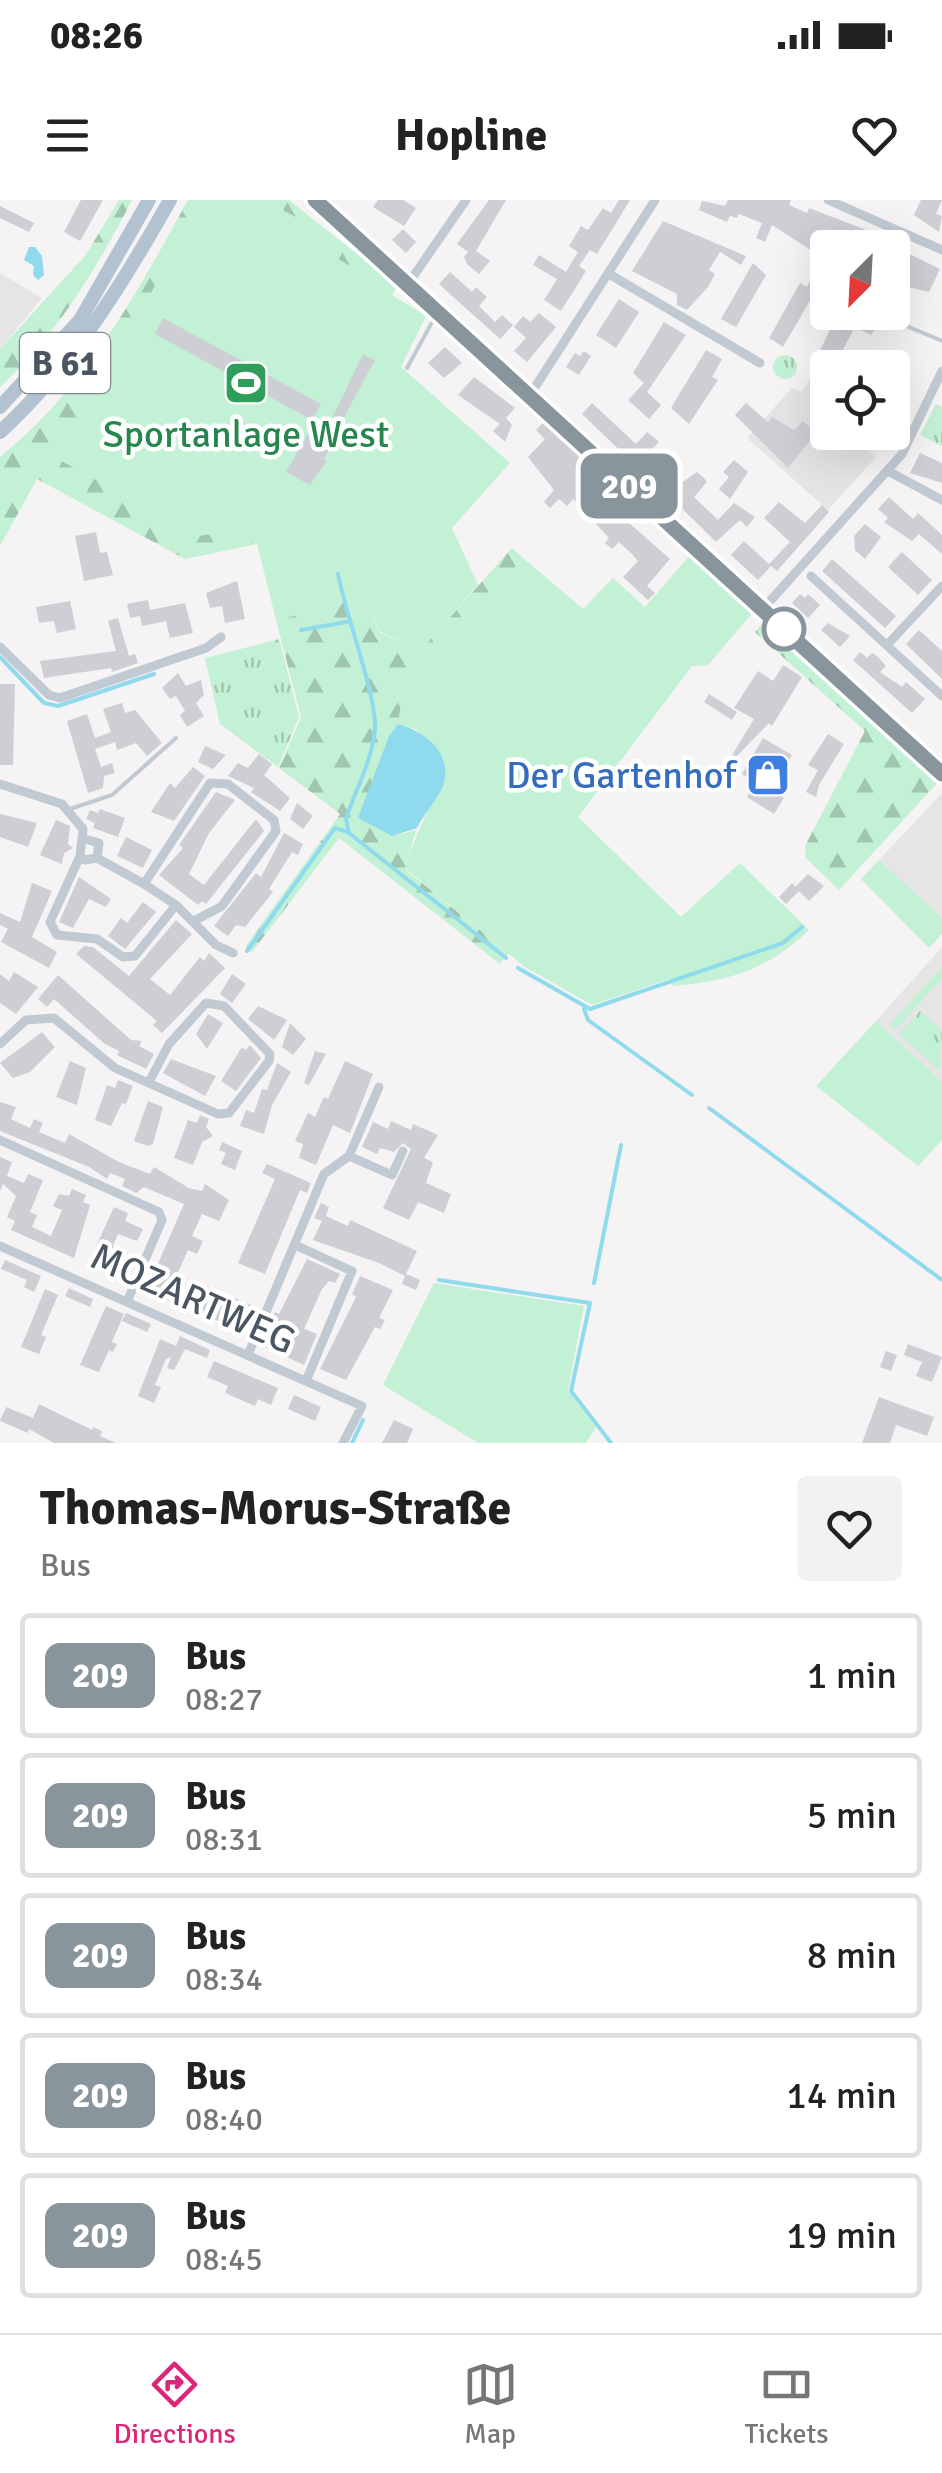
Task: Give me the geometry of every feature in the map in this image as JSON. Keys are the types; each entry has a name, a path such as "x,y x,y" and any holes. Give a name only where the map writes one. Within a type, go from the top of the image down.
{"main road":[{"name":"B 61","path":"0,407 80,320 149,200"},
{"name":"B 61","path":"0,432 43,390 84,339 170,200"}],"street":[{"path":"315,200 942,774"},
{"path":"408,284 466,200"},
{"path":"530,395 655,200"},
{"path":"828,200 847,204 942,250"},
{"path":"609,274 760,363"},
{"path":"762,609 902,454 942,372"},
{"path":"888,472 942,500"},
{"path":"811,576 942,696"},
{"path":"887,645 942,586"},
{"path":"0,647 49,695 60,698 206,648 221,638"},
{"path":"144,884 206,789 216,782 228,784 274,820 276,831 222,906 194,921"},
{"path":"0,784 70,809 85,840 99,844 98,858"},
{"path":"85,840 79,846 80,856 50,922 57,935 97,939 123,957 135,956 176,904"},
{"path":"80,856 85,860 98,858 176,904 206,937 233,953"},
{"path":"0,1044 26,1020 54,1018 115,1068 218,1114 229,1113 270,1061 270,1054 224,1006 206,1004 169,1044 150,1082"},
{"path":"248,1355 324,1174 349,1156 380,1087"},
{"path":"0,1140 159,1212 162,1220 127,1302"},
{"path":"349,1156 392,1175 403,1151"},
{"path":"294,1245 352,1271 306,1381"},
{"name":"MOZARTWEG","path":"0,1246 362,1406 343,1443"}],"lane":[{"path":"407,368 439,312"},
{"path":"910,328 942,342"},
{"path":"70,809 112,795 176,738"}],"shaded area":[{"path":"0,273 42,298 0,349"},
{"path":"810,378 810,450 867,450 876,457 828,510 747,438 792,388 802,392"},
{"path":"942,793 942,918 879,860"},
{"path":"942,947 942,1082 876,1021"}],"green space":[{"path":"119,200 132,200 90,276 58,323 0,387 0,349 85,256"},
{"path":"188,200 203,200 58,459 198,536 230,531 257,544 185,559 37,479 0,546 0,457 58,401 107,338"},
{"name":"Sportanlage West","path":"203,200 264,200 331,236 324,251 395,290 392,295 426,316 401,367 510,463 452,528 478,585 421,650 379,631 364,597 350,602 333,573 341,605 276,620 257,544 230,532 198,536 58,459"},
{"path":"264,200 289,200 397,286 395,290 323,251 331,236"},
{"path":"785,355 794,358 794,376 785,379 776,376 773,367 776,358"},
{"path":"936,404 942,407 942,446 920,435"},
{"path":"512,548 523,558 402,697 398,724 389,736 392,836 416,830 405,869 508,953 500,964 339,838 252,952 245,947 340,814 279,768 301,717 276,620 341,605 333,573 340,570 350,601 364,597 379,632 421,650"},
{"path":"691,554 753,612 708,665 692,666 578,817 681,917 740,863 809,930 763,964 730,977 673,986 669,979 592,1005 525,967 405,868 444,760 416,729 398,724 402,697 523,558 583,609 613,578 645,607"},
{"path":"764,621 940,780 839,890 806,858 805,846 865,731 755,632"},
{"path":"279,639 299,717 278,767 220,724 205,658"},
{"path":"879,860 942,918 942,934 929,948 861,879"},
{"path":"942,967 942,979 895,1030 889,1025"},
{"path":"920,1011 942,1031 940,1071 899,1034"},
{"path":"876,1021 942,1082 942,1140 918,1166 816,1086"},
{"path":"434,1283 584,1306 568,1391 596,1427 586,1443 478,1443 383,1385"}],"water":[{"path":"29,247 35,247 42,256 44,275 38,280 33,275 34,266 24,260"},
{"path":"398,724 430,741 438,749 445,770 439,794 417,828 392,836 358,818 389,736"}],"building":[{"path":"81,200 103,200 80,241 64,232"},
{"path":"378,200 403,200 416,208 404,226 373,207"},
{"path":"489,200 506,200 476,251 490,261 479,274 467,264 464,257 468,252 457,244"},
{"path":"619,200 630,200 597,254 590,250 579,266 586,271 561,311 544,300 557,279 533,265 539,255 566,272 578,252 569,246 581,226 588,230 603,208 611,213"},
{"path":"728,200 791,200 789,205 807,213 809,208 866,230 810,230 810,250 772,225 765,242 756,238 762,223 739,214 737,218 730,216 727,222 699,210 702,201 725,206"},
{"path":"921,200 942,200 936,214 942,216 939,232 914,215"},
{"path":"0,206 34,223 29,232 0,218"},
{"path":"663,221 746,256 741,265 720,252 709,270 715,274 708,287 687,310 677,305 677,294 632,271"},
{"path":"403,229 416,242 406,253 392,240"},
{"path":"910,254 940,269 929,292 910,287"},
{"path":"753,263 766,275 736,327 721,319"},
{"path":"450,272 472,292 476,287 487,297 479,306 495,322 502,315 513,325 500,339 439,284"},
{"path":"810,280 810,300 783,347 769,338 800,283 807,287"},
{"path":"619,299 639,312 616,348 596,335"},
{"path":"539,313 556,327 527,362 514,351 526,338 514,327 523,316 530,322"},
{"path":"163,318 321,404 312,420 155,334"},
{"path":"664,322 686,335 647,392 661,405 649,419 628,400 644,383 633,373"},
{"path":"830,330 853,330 843,350 820,350"},
{"path":"445,347 462,363 444,378 428,363"},
{"path":"706,350 722,359 712,377 718,380 689,424 671,408"},
{"path":"584,351 591,356 579,375 566,367 575,353 580,356"},
{"path":"363,354 375,360 342,421 333,416"},
{"path":"474,377 515,408 506,418 512,425 505,442 493,431 500,424 458,395"},
{"path":"592,403 636,444 647,432 659,442 650,451 680,484 697,472 705,479 707,482 694,497 718,520 734,503 755,517 747,527 740,520 716,542 645,472 651,465 638,453 631,461 582,414"},
{"path":"746,403 768,422 772,417 794,430 803,421 810,427 810,440 788,468 735,415"},
{"path":"543,423 609,484 599,494 613,507 625,495 633,502 621,516 670,559 647,586 655,593 648,600 623,577 638,561 632,554 619,542 612,549 605,543 609,538 573,499 567,506 559,499 550,508 544,502 554,490 528,457 545,439 536,430"},
{"path":"310,430 333,442 324,459 327,461 310,485 286,472"},
{"path":"920,453 942,463 942,483 910,473"},
{"path":"734,460 748,472 730,499 719,489 729,477 723,472"},
{"path":"889,497 913,519 918,513 942,535 942,554 919,534 912,541 884,522 888,518 878,509"},
{"path":"779,502 805,523 822,505 829,512 777,571 771,566 758,580 731,555 744,541 769,564 790,542 764,518"},
{"path":"865,524 881,537 865,559 855,550 854,536"},
{"path":"96,532 100,553 107,552 113,575 84,581 75,536"},
{"path":"902,552 932,580 918,595 888,567"},
{"path":"832,559 896,616 885,628 822,571"},
{"path":"237,581 245,619 225,623 222,606 210,608 206,593"},
{"path":"800,594 805,598 808,594 820,605 808,618 792,603"},
{"path":"148,600 150,610 185,603 193,633 170,638 166,621 142,626 140,616 130,618 127,604"},
{"path":"70,601 76,629 57,633 54,621 39,623 36,607"},
{"path":"118,618 129,656 135,654 138,663 112,672 111,668 44,678 40,661 116,651 108,621"},
{"path":"828,623 850,636 840,647 821,630"},
{"path":"919,630 942,651 942,679 906,644"},
{"path":"860,652 867,658 872,653 878,657 886,666 880,672 902,687 906,682 925,699 912,713 853,660"},
{"path":"783,665 802,677 772,726 769,723 734,759 731,757 754,719 734,708 758,671 773,681"},
{"path":"178,673 186,686 201,680 204,695 196,703 204,716 187,727 180,715 185,711 176,696 170,699 162,688"},
{"path":"0,684 15,684 13,765 0,765"},
{"path":"709,694 737,712 732,720 704,702"},
{"path":"122,703 125,713 135,710 162,743 147,756 136,743 117,750 115,742 95,749 101,767 112,763 115,773 104,776 103,788 88,793 67,721 87,714 95,738 111,732 103,709"},
{"path":"828,734 844,744 816,797 806,792 818,770 808,765"},
{"name":"Der Gartenhof","path":"763,738 792,755 771,791 784,798 774,814 747,797 756,782 742,774"},
{"path":"205,746 226,755 213,769 198,762"},
{"path":"259,754 272,764 264,775 290,798 280,811 251,792 254,788 228,776 238,763 248,768"},
{"path":"193,767 205,776 174,821 151,812 170,783 175,788"},
{"path":"216,792 235,800 209,833 189,874 204,885 256,819 264,831 206,904 202,901 198,905 159,875 183,848 179,845"},
{"path":"297,803 313,816 303,829 290,819"},
{"path":"100,809 125,818 118,837 93,828 95,823 86,819 90,810 98,813"},
{"path":"0,814 37,823 28,847 0,837"},
{"path":"56,820 70,826 68,844 73,848 64,853 62,864 40,855"},
{"path":"284,833 303,844 298,855 292,852 269,889 273,892 245,927 236,925 228,936 214,926 256,873 261,877"},
{"path":"126,837 152,850 143,868 117,856"},
{"path":"808,874 824,886 809,901 795,887"},
{"path":"79,877 111,899 106,907 89,899 73,928 59,922"},
{"path":"32,883 52,891 32,937 57,952 49,968 1,942 8,929 0,925 0,913 20,922"},
{"path":"792,883 799,891 786,904 779,897"},
{"path":"143,902 156,912 125,949 108,936 121,918 127,923"},
{"path":"176,920 192,934 150,979 170,995 200,957 204,961 209,953 225,968 162,1033 153,1025 157,1021 76,954 84,946 93,947 129,976"},
{"path":"14,972 38,987 16,1014 0,1003 0,974 9,981"},
{"path":"232,974 246,984 232,1003 220,994"},
{"path":"58,975 131,1040 142,1041 139,1046 154,1054 146,1069 117,1055 119,1051 105,1044 54,999 47,1007 38,999"},
{"path":"258,1006 287,1020 274,1040 248,1019"},
{"path":"208,1014 223,1023 207,1049 196,1034"},
{"path":"290,1023 306,1039 293,1055 282,1047"},
{"path":"42,1032 55,1047 30,1072 13,1078 0,1063"},
{"path":"250,1045 261,1058 236,1091 221,1081 242,1047 246,1050"},
{"path":"315,1051 326,1054 309,1085 304,1083"},
{"path":"171,1059 216,1076 205,1096 163,1073"},
{"path":"70,1061 86,1068 77,1105 56,1097"},
{"path":"345,1061 373,1074 350,1133 333,1125 316,1165 299,1158 303,1144 295,1141 308,1113 315,1117 324,1097 328,1099"},
{"path":"277,1063 291,1072 272,1105 264,1134 240,1126 246,1110 254,1113"},
{"path":"118,1080 133,1086 111,1126 95,1120 107,1085 115,1088"},
{"path":"148,1101 163,1107 153,1144 148,1146 134,1141"},
{"path":"0,1102 16,1107 11,1119 30,1128 34,1119 43,1123 39,1132 65,1143 69,1134 119,1162 150,1174 154,1167 189,1188 202,1191 205,1184 229,1200 219,1221 202,1214 192,1236 203,1241 197,1254 188,1250 171,1288 199,1298 205,1285 251,1305 248,1311 256,1314 248,1333 146,1291 184,1204 144,1187 136,1193 122,1186 125,1179 110,1173 107,1179 89,1167 0,1131"},
{"path":"200,1115 209,1119 206,1127 213,1136 202,1142 193,1165 174,1158 188,1120 197,1123"},
{"path":"391,1121 411,1130 413,1124 438,1135 424,1158 433,1162 426,1183 451,1194 444,1213 418,1202 409,1220 383,1208 411,1149 403,1143 394,1152 380,1148 377,1154 362,1147 373,1122 388,1129"},
{"path":"222,1142 242,1151 235,1170 221,1164 226,1153 219,1150"},
{"path":"0,1157 12,1162 7,1176 24,1183 28,1174 43,1180 30,1212 37,1215 32,1227 51,1236 62,1210 53,1206 59,1194 69,1196 72,1189 86,1195 83,1202 90,1205 74,1258 11,1230 15,1221 7,1217 16,1196 3,1184 0,1191"},
{"path":"267,1164 311,1183 307,1193 300,1190 265,1274 238,1263 275,1179 262,1173"},
{"path":"321,1203 329,1207 326,1216 348,1226 350,1220 417,1251 406,1274 420,1280 416,1290 402,1284 405,1276 379,1263 313,1240 322,1221 314,1218"},
{"path":"114,1207 128,1213 125,1221 143,1229 137,1241 118,1234 113,1246 125,1258 125,1269 111,1274 97,1268 102,1255 94,1251"},
{"path":"307,1259 340,1274 335,1283 329,1281 322,1289 304,1329 317,1334 304,1365 263,1346 275,1312 279,1314"},
{"path":"5,1260 41,1276 34,1292 24,1287 27,1280 1,1269"},
{"path":"360,1276 393,1290 379,1318 385,1320 380,1329 375,1327 346,1380 320,1369 356,1297 352,1294"},
{"path":"69,1288 93,1299 90,1307 65,1296"},
{"path":"45,1289 58,1295 41,1335 46,1337 39,1354 21,1347"},
{"path":"106,1306 124,1314 112,1342 117,1344 113,1352 109,1350 99,1372 80,1365"},
{"path":"126,1313 151,1324 147,1332 122,1321"},
{"path":"180,1336 210,1350 207,1358 185,1349 174,1370 167,1368 171,1357 166,1359 155,1385 161,1387 154,1403 138,1396 160,1339 176,1346"},
{"path":"908,1344 942,1357 932,1382 916,1376 922,1362 904,1355"},
{"path":"886,1351 897,1355 891,1371 880,1367"},
{"path":"214,1361 278,1388 271,1405 258,1399 255,1406 225,1393 228,1386 207,1377"},
{"path":"294,1395 321,1407 315,1421 288,1409"},
{"path":"879,1397 934,1417 927,1436 896,1425 890,1443 862,1443"},
{"path":"39,1404 92,1430 93,1427 102,1431 100,1436 116,1443 54,1443 29,1429 28,1433 0,1421 6,1407 33,1418"},
{"path":"394,1420 413,1429 407,1443 382,1443"}],"waterway":[{"path":"338,574 371,697 375,729 346,819 349,833 506,958"},
{"path":"301,630 347,622"},
{"path":"0,657 44,703 58,706 154,674"},
{"path":"247,951 335,828 348,832"},
{"path":"518,968 590,1009 783,943 802,927"},
{"path":"584,1009 588,1020 692,1095"},
{"path":"709,1108 942,1280"},
{"path":"594,1283 621,1145"},
{"path":"439,1280 590,1303 571,1391 611,1443"},
{"path":"352,1443 363,1420"}],"bus line":[{"name":"209","path":"315,200 942,774"}],"place":[{"name":"Sportanlage West","path":"246,383"},
{"name":"Der Gartenhof","path":"768,775"}]}
